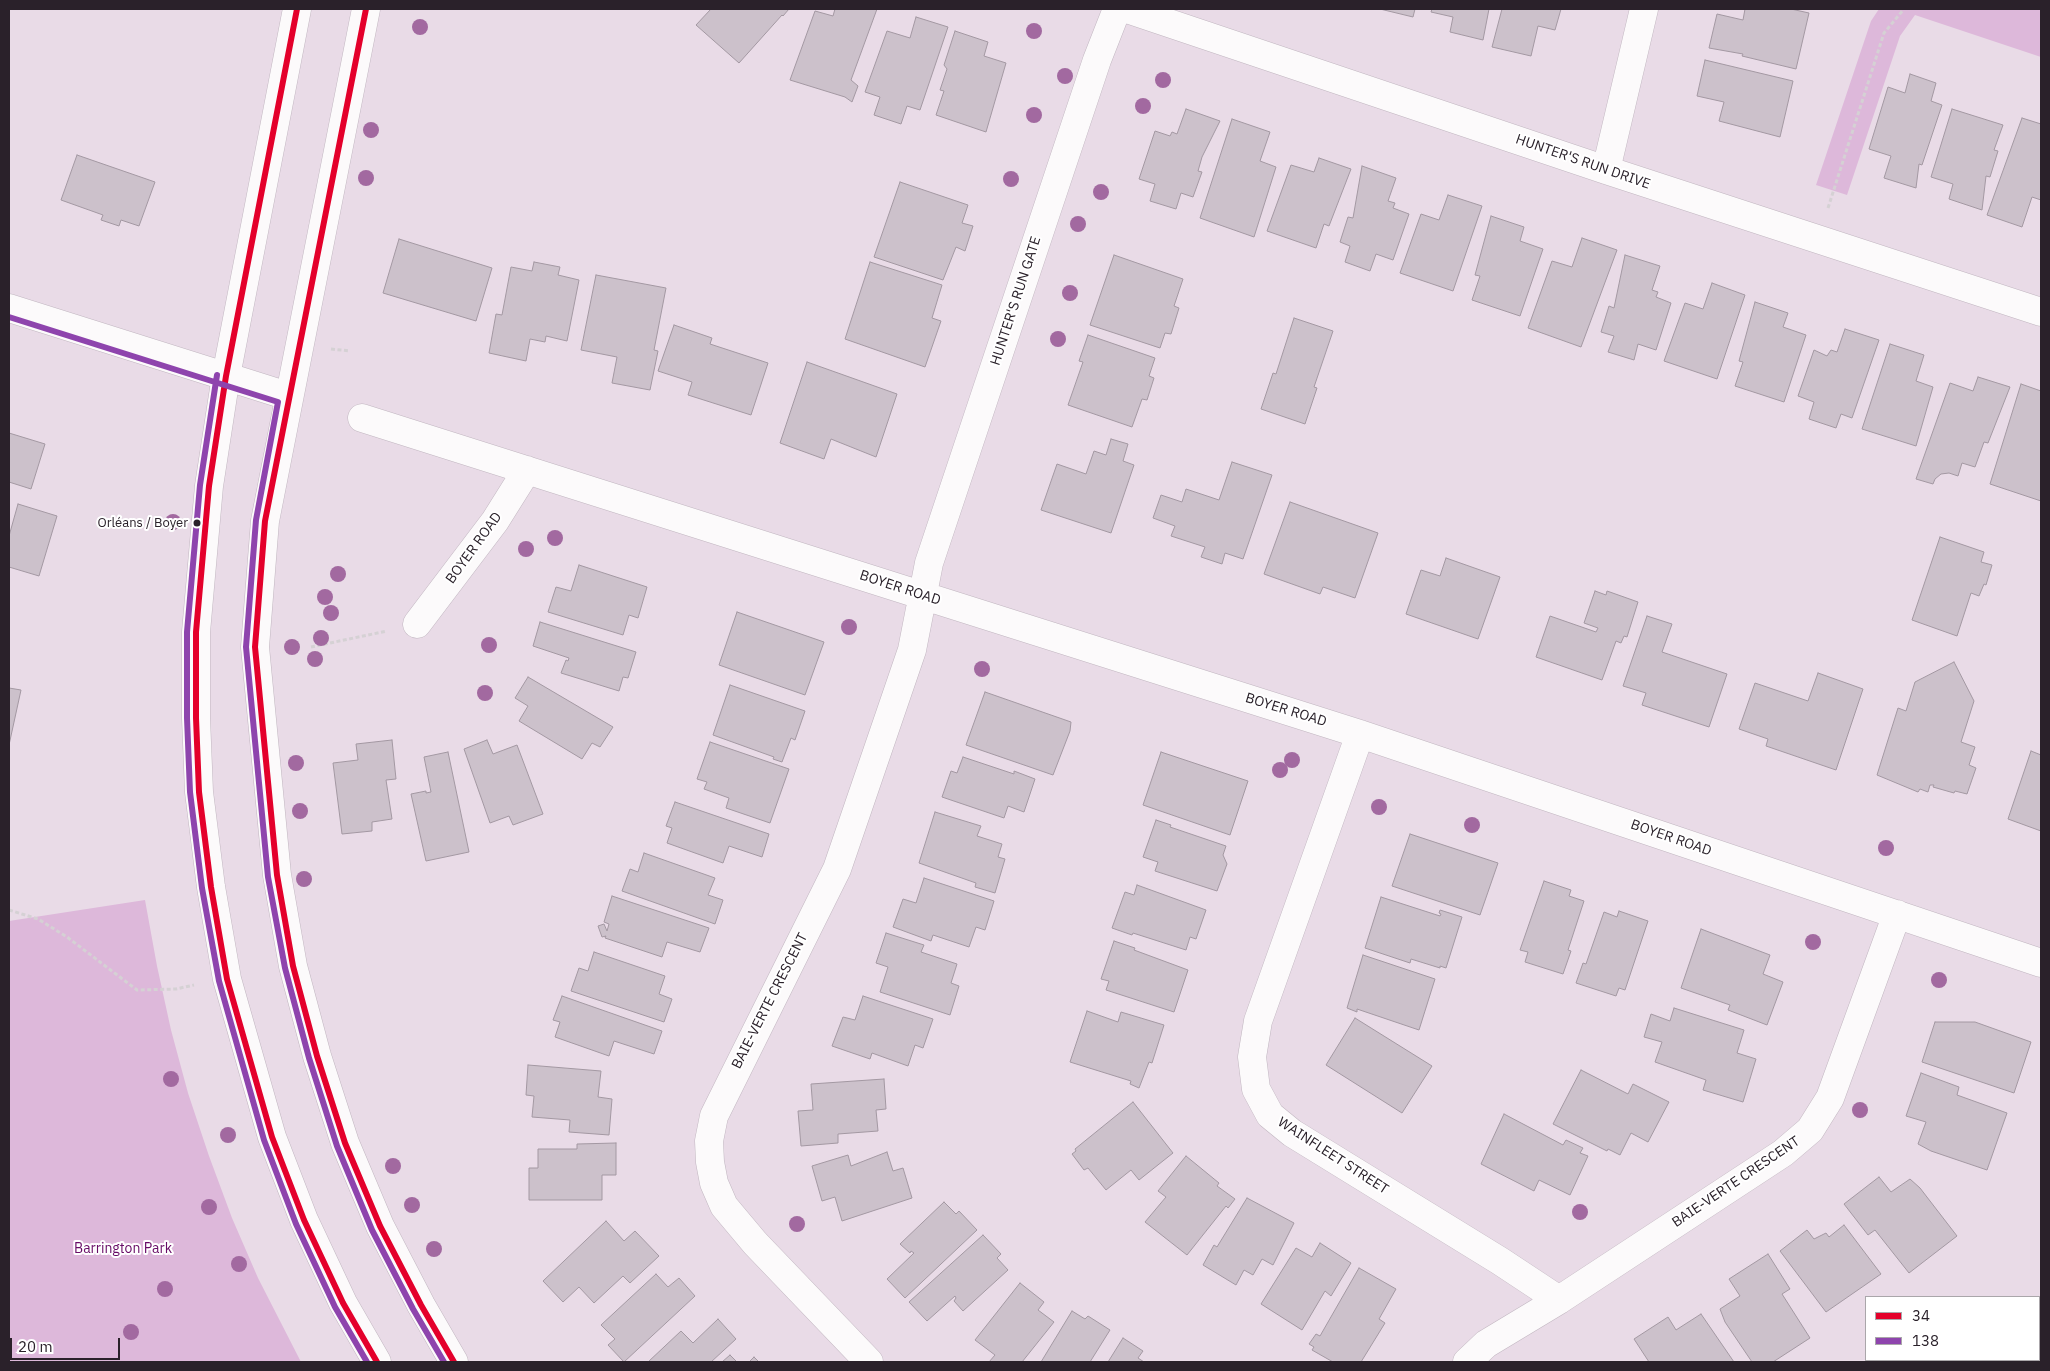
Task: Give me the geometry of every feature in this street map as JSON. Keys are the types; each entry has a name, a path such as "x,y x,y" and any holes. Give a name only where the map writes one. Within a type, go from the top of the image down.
{"street":[{"path":"297,9 226,376 208,496 196,632 196,718 199,792 211,887 227,979 272,1137 304,1220 344,1303 377,1362"},
{"path":"366,9 288,396 265,521 255,647 277,875 291,957 317,1056 346,1143 380,1226 421,1306 454,1362"},
{"name":"HUNTER'S RUN GATE","path":"923,596 932,554 1097,60 1117,9"},
{"name":"HUNTER'S RUN DRIVE","path":"1127,9 1606,170 2041,312"},
{"path":"1606,170 1644,9"},
{"path":"9,308 288,396"},
{"name":"BOYER ROAD","path":"362,418 1360,734 2041,963"},
{"name":"BOYER ROAD","path":"417,624 495,521 527,470"},
{"name":"BAIE-VERTE CRESCENT","path":"869,1362 755,1243 724,1206 712,1176 709,1141 714,1116 837,869 912,650 923,596"},
{"name":"WAINFLEET STREET","path":"1360,734 1258,1021 1252,1057 1256,1089 1270,1115 1292,1133 1500,1261 1559,1300"},
{"name":"BAIE-VERTE CRESCENT","path":"1467,1362 1486,1344 1559,1300 1783,1153 1810,1130 1830,1098 1897,914"}],"path":[{"path":"1818,240 1884,33 1904,9"},
{"path":"311,647 417,624"},
{"path":"9,910 38,919 68,937 137,990 176,989 227,979"}],"green space":[{"path":"1879,9 2041,9 2041,57 1915,15 1900,36 1847,195 1816,185 1871,21"},
{"name":"Barrington Park","path":"145,900 171,1030 188,1093 209,1156 232,1218 258,1278 301,1362 9,1362 9,921"}],"building":[{"path":"711,9 789,9 739,63 696,25"},
{"path":"835,9 877,9 851,80 858,86 852,102 845,97 790,80 815,11 833,16"},
{"path":"1380,9 1415,9 1413,17"},
{"path":"1432,9 1489,9 1483,40 1450,32 1453,17 1431,12"},
{"path":"1502,9 1561,9 1555,30 1538,26 1531,56 1492,47"},
{"path":"1745,9 1791,9 1809,13 1796,69 1742,56 1743,54 1709,48 1717,14 1743,20"},
{"path":"916,17 948,27 920,110 907,106 901,124 874,115 880,97 865,92 887,31 910,38"},
{"path":"955,31 988,42 984,56 1006,63 986,132 936,115 944,91 940,90 947,69 944,65"},
{"path":"1705,60 1793,81 1780,137 1719,121 1724,102 1697,96"},
{"path":"1910,74 1936,83 1931,101 1942,105 1922,165 1919,164 1916,188 1884,178 1891,156 1869,149 1888,87 1905,93"},
{"path":"1186,109 1220,121 1202,157 1198,171 1202,172 1193,197 1181,193 1176,209 1150,201 1155,184 1139,179 1155,131 1170,136 1172,132 1177,134"},
{"path":"1952,109 2003,125 1994,150 1998,151 1990,177 1986,176 1982,210 1949,199 1953,184 1931,177"},
{"path":"2022,118 2041,124 2041,200 2032,197 2022,227 1987,215"},
{"path":"1232,119 1270,132 1260,161 1276,167 1254,237 1200,218"},
{"path":"77,155 155,182 139,226 121,220 119,226 101,220 103,215 61,200"},
{"path":"1319,158 1351,169 1329,226 1324,224 1316,248 1267,231 1291,165 1314,172"},
{"path":"1362,166 1396,178 1388,201 1395,203 1393,208 1409,214 1393,260 1376,254 1370,271 1345,262 1350,246 1340,242 1348,217 1353,218"},
{"path":"900,182 968,205 962,223 973,226 965,251 956,247 943,280 874,257"},
{"path":"1448,195 1482,206 1453,291 1400,273 1421,214 1439,220"},
{"path":"1491,216 1524,227 1520,241 1543,249 1520,316 1472,300 1480,276 1475,275"},
{"path":"1582,238 1617,250 1581,347 1528,328 1552,261 1572,267"},
{"path":"399,239 492,268 476,321 383,293"},
{"path":"1114,255 1183,279 1174,306 1179,308 1171,334 1165,333 1160,348 1090,325"},
{"path":"1625,255 1660,266 1652,290 1658,292 1656,297 1671,303 1656,350 1638,344 1634,360 1608,352 1614,336 1601,332 1609,306 1614,308"},
{"path":"534,262 560,267 558,275 579,280 567,341 546,336 545,342 530,339 526,361 489,353 496,314 502,315 511,267 532,271"},
{"path":"870,262 942,285 932,318 941,321 925,367 845,339"},
{"path":"596,275 666,288 654,350 658,351 650,390 612,383 617,357 581,350"},
{"path":"1712,283 1745,295 1717,379 1664,361 1685,303 1703,309"},
{"path":"1755,302 1788,313 1783,327 1806,335 1784,402 1735,386 1743,362 1739,361"},
{"path":"1294,318 1333,331 1314,387 1317,388 1305,424 1261,409 1273,373 1276,374"},
{"path":"674,325 712,338 710,344 768,363 751,415 688,395 692,382 658,371"},
{"path":"1845,329 1879,340 1852,418 1841,414 1836,428 1809,419 1814,402 1798,396 1814,350 1827,356 1831,350 1837,352"},
{"path":"1088,335 1155,358 1149,376 1154,378 1147,400 1142,399 1132,427 1068,405 1083,362 1079,361"},
{"path":"1890,344 1924,355 1916,381 1933,387 1916,446 1862,429"},
{"path":"807,362 897,394 876,457 831,439 824,459 780,443"},
{"path":"1978,377 2010,387 1988,443 1984,442 1975,467 1962,463 1958,476 1949,473 1941,474 1935,479 1933,484 1916,479 1950,383 1973,391"},
{"path":"2021,384 2041,391 2041,501 1990,484"},
{"path":"9,433 45,444 31,489 9,482"},
{"path":"1111,439 1128,444 1123,461 1134,465 1111,533 1041,510 1057,464 1086,474 1094,451 1106,455"},
{"path":"1232,462 1272,475 1243,559 1225,553 1222,564 1201,557 1205,547 1171,536 1175,526 1153,518 1161,495 1182,502 1186,489 1219,500"},
{"path":"1290,502 1378,533 1355,598 1323,587 1320,594 1264,574"},
{"path":"18,504 57,516 39,576 9,567 9,536"},
{"path":"1940,537 1984,552 1981,562 1992,565 1986,585 1984,584 1979,596 1971,593 1957,636 1912,620"},
{"path":"1446,558 1500,577 1478,639 1406,614 1421,570 1440,576"},
{"path":"579,565 647,587 638,618 629,615 623,635 548,612 556,587 571,591"},
{"path":"1595,591 1606,595 1607,591 1638,602 1627,637 1624,636 1621,643 1616,641 1602,680 1536,657 1550,616 1596,632 1598,628 1584,623"},
{"path":"737,612 824,642 805,695 719,665"},
{"path":"1647,616 1672,624 1662,652 1727,674 1709,727 1642,705 1646,693 1623,686"},
{"path":"540,622 636,652 628,678 623,677 619,691 561,673 566,660 568,661 569,658 533,646"},
{"path":"1954,662 1974,701 1961,742 1975,747 1969,765 1976,768 1967,794 1955,791 1954,793 1933,787 1934,785 1930,785 1928,792 1920,789 1918,792 1877,775 1898,708 1906,711 1915,682"},
{"path":"1818,673 1863,689 1836,770 1766,746 1768,739 1739,729 1755,683 1808,701"},
{"path":"528,677 613,727 600,747 592,743 582,759 519,721 528,706 515,698"},
{"path":"730,685 805,711 795,740 791,738 782,762 773,759 774,757 713,735"},
{"path":"9,688 21,690 9,745"},
{"path":"985,692 1071,722 1070,731 1053,775 966,745"},
{"path":"392,740 396,779 386,780 392,819 372,822 372,831 342,834 333,763 358,760 356,744"},
{"path":"487,740 493,754 517,745 543,814 513,825 509,816 490,823 464,749"},
{"path":"710,742 789,769 770,823 726,808 729,798 704,789 707,782 697,779"},
{"path":"2031,751 2041,755 2041,831 2008,819"},
{"path":"448,752 469,852 426,861 411,794 431,792 424,757"},
{"path":"1161,752 1248,781 1230,835 1143,805"},
{"path":"963,757 1014,774 1014,771 1035,779 1024,812 1008,806 1004,818 942,797 951,771 957,773"},
{"path":"675,802 769,834 762,857 729,846 723,863 667,843 672,828 666,826"},
{"path":"935,812 981,826 977,836 1002,844 998,857 1005,859 995,893 975,887 976,883 919,863"},
{"path":"1156,820 1171,825 1170,827 1226,846 1223,855 1227,864 1217,891 1155,871 1158,862 1143,857"},
{"path":"1410,834 1498,863 1480,915 1392,886"},
{"path":"644,853 715,878 708,895 723,900 715,924 622,891 630,869 638,872"},
{"path":"924,878 994,901 985,930 976,927 969,947 933,935 931,941 893,927 903,899 916,903"},
{"path":"1544,881 1571,890 1569,896 1584,901 1568,950 1571,951 1563,974 1525,962 1528,952 1520,950"},
{"path":"1137,885 1206,910 1196,939 1190,937 1186,950 1112,928 1125,892 1134,895"},
{"path":"612,896 709,928 700,952 667,942 662,957 605,938 606,936 602,937 598,926 604,924 607,931 609,924 604,922"},
{"path":"1381,897 1440,916 1440,910 1462,917 1446,968 1411,959 1410,963 1365,948"},
{"path":"1619,911 1648,921 1625,990 1619,988 1616,996 1576,983 1583,963 1586,964 1604,912 1617,917"},
{"path":"1701,929 1770,955 1763,974 1783,982 1767,1025 1728,1010 1730,1005 1681,988"},
{"path":"886,933 924,945 921,952 957,964 951,983 959,986 950,1015 880,992 888,967 876,963"},
{"path":"1114,941 1188,970 1174,1012 1106,990 1109,981 1101,979"},
{"path":"594,952 665,976 659,994 672,999 664,1022 571,991 579,968 588,971"},
{"path":"1363,955 1435,979 1419,1030 1357,1009 1357,1012 1347,1008"},
{"path":"562,996 662,1031 654,1054 614,1041 609,1056 555,1037 560,1022 553,1020"},
{"path":"863,996 933,1019 923,1048 915,1045 908,1066 872,1053 870,1059 832,1046 843,1017 855,1020"},
{"path":"1674,1008 1744,1030 1737,1053 1756,1059 1743,1102 1703,1090 1706,1080 1655,1062 1662,1042 1644,1037 1651,1014 1670,1021"},
{"path":"1087,1011 1118,1022 1121,1012 1164,1025 1152,1063 1149,1062 1139,1088 1130,1084 1131,1081 1070,1062"},
{"path":"1355,1018 1432,1066 1402,1113 1326,1065"},
{"path":"1935,1022 1975,1022 2031,1042 2014,1093 1922,1062"},
{"path":"528,1065 601,1071 598,1097 612,1099 609,1135 569,1132 570,1120 532,1117 534,1096 526,1095"},
{"path":"1581,1070 1628,1094 1633,1084 1669,1102 1648,1142 1631,1133 1620,1155 1608,1149 1607,1151 1553,1124"},
{"path":"1921,1073 1959,1087 1957,1095 2007,1113 1987,1170 1931,1151 1918,1144 1926,1122 1906,1116"},
{"path":"884,1079 886,1109 876,1110 878,1131 838,1134 838,1143 801,1146 798,1111 813,1110 811,1084"},
{"path":"1133,1102 1173,1153 1139,1180 1131,1170 1106,1190 1088,1168 1084,1170 1072,1154 1076,1151 1075,1149"},
{"path":"1504,1114 1563,1145 1566,1140 1583,1148 1580,1153 1588,1156 1570,1195 1539,1180 1534,1191 1481,1164"},
{"path":"616,1143 616,1175 602,1175 602,1200 529,1200 529,1168 538,1168 538,1149 577,1149 577,1144"},
{"path":"887,1152 893,1171 903,1168 912,1198 842,1221 835,1197 822,1201 812,1166 848,1155 851,1166"},
{"path":"1186,1156 1219,1183 1217,1186 1235,1199 1228,1208 1226,1206 1187,1255 1145,1222 1166,1197 1158,1191"},
{"path":"1879,1177 1891,1192 1910,1179 1920,1188 1957,1236 1909,1273 1875,1230 1868,1235 1844,1204"},
{"path":"1247,1198 1294,1223 1273,1265 1262,1259 1253,1275 1244,1270 1236,1285 1203,1265 1214,1245 1217,1247"},
{"path":"944,1202 956,1214 959,1211 977,1230 905,1298 887,1279 914,1253 911,1251 910,1253 900,1244"},
{"path":"606,1221 624,1241 635,1231 659,1256 630,1283 623,1276 594,1303 579,1287 563,1302 543,1281"},
{"path":"1844,1225 1881,1274 1826,1312 1780,1251 1807,1230 1814,1239 1826,1233 1829,1237"},
{"path":"983,1235 1001,1254 997,1258 1008,1270 963,1311 954,1301 955,1296 927,1321 909,1302"},
{"path":"1320,1243 1351,1263 1331,1296 1325,1291 1302,1330 1261,1304 1296,1248 1312,1257"},
{"path":"1768,1254 1790,1289 1782,1294 1810,1338 1773,1362 1752,1362 1725,1322 1720,1309 1740,1296 1729,1279"},
{"path":"1359,1268 1396,1289 1379,1319 1385,1323 1361,1362 1333,1362 1312,1350 1314,1347 1309,1344 1316,1334 1320,1336"},
{"path":"656,1274 668,1287 679,1278 695,1296 624,1362 608,1345 615,1339 601,1325"},
{"path":"1020,1283 1044,1302 1038,1310 1054,1322 1022,1362 989,1362 995,1355 975,1340"},
{"path":"1072,1311 1085,1319 1088,1316 1110,1330 1090,1362 1041,1362"},
{"path":"1701,1314 1734,1362 1649,1362 1634,1339 1668,1317 1676,1330"},
{"path":"718,1319 736,1339 711,1362 648,1362 681,1331 693,1343"},
{"path":"1123,1338 1143,1351 1138,1358 1144,1362 1108,1362"},
{"path":"730,1355 737,1362 722,1362"},
{"path":"754,1357 759,1362 749,1362"}],"transit line":[{"name":"34","path":"297,9 226,376 209,486 196,632 196,718 199,792 211,887 227,979 272,1137 304,1220 343,1303 377,1362"},
{"name":"34","path":"366,9 265,521 255,647 277,875 293,966 317,1056 345,1143 380,1226 421,1305 454,1362"},
{"name":"138","path":"9,317 278,402 256,520 246,647 268,877 285,968 309,1058 337,1146 372,1230 413,1309 444,1362"},
{"name":"138","path":"217,375 200,485 187,632 187,718 190,792 202,888 219,981 264,1140 296,1224 335,1307 367,1362"}],"place":[{"name":"Orléans / Boyer","path":"197,523"}]}
